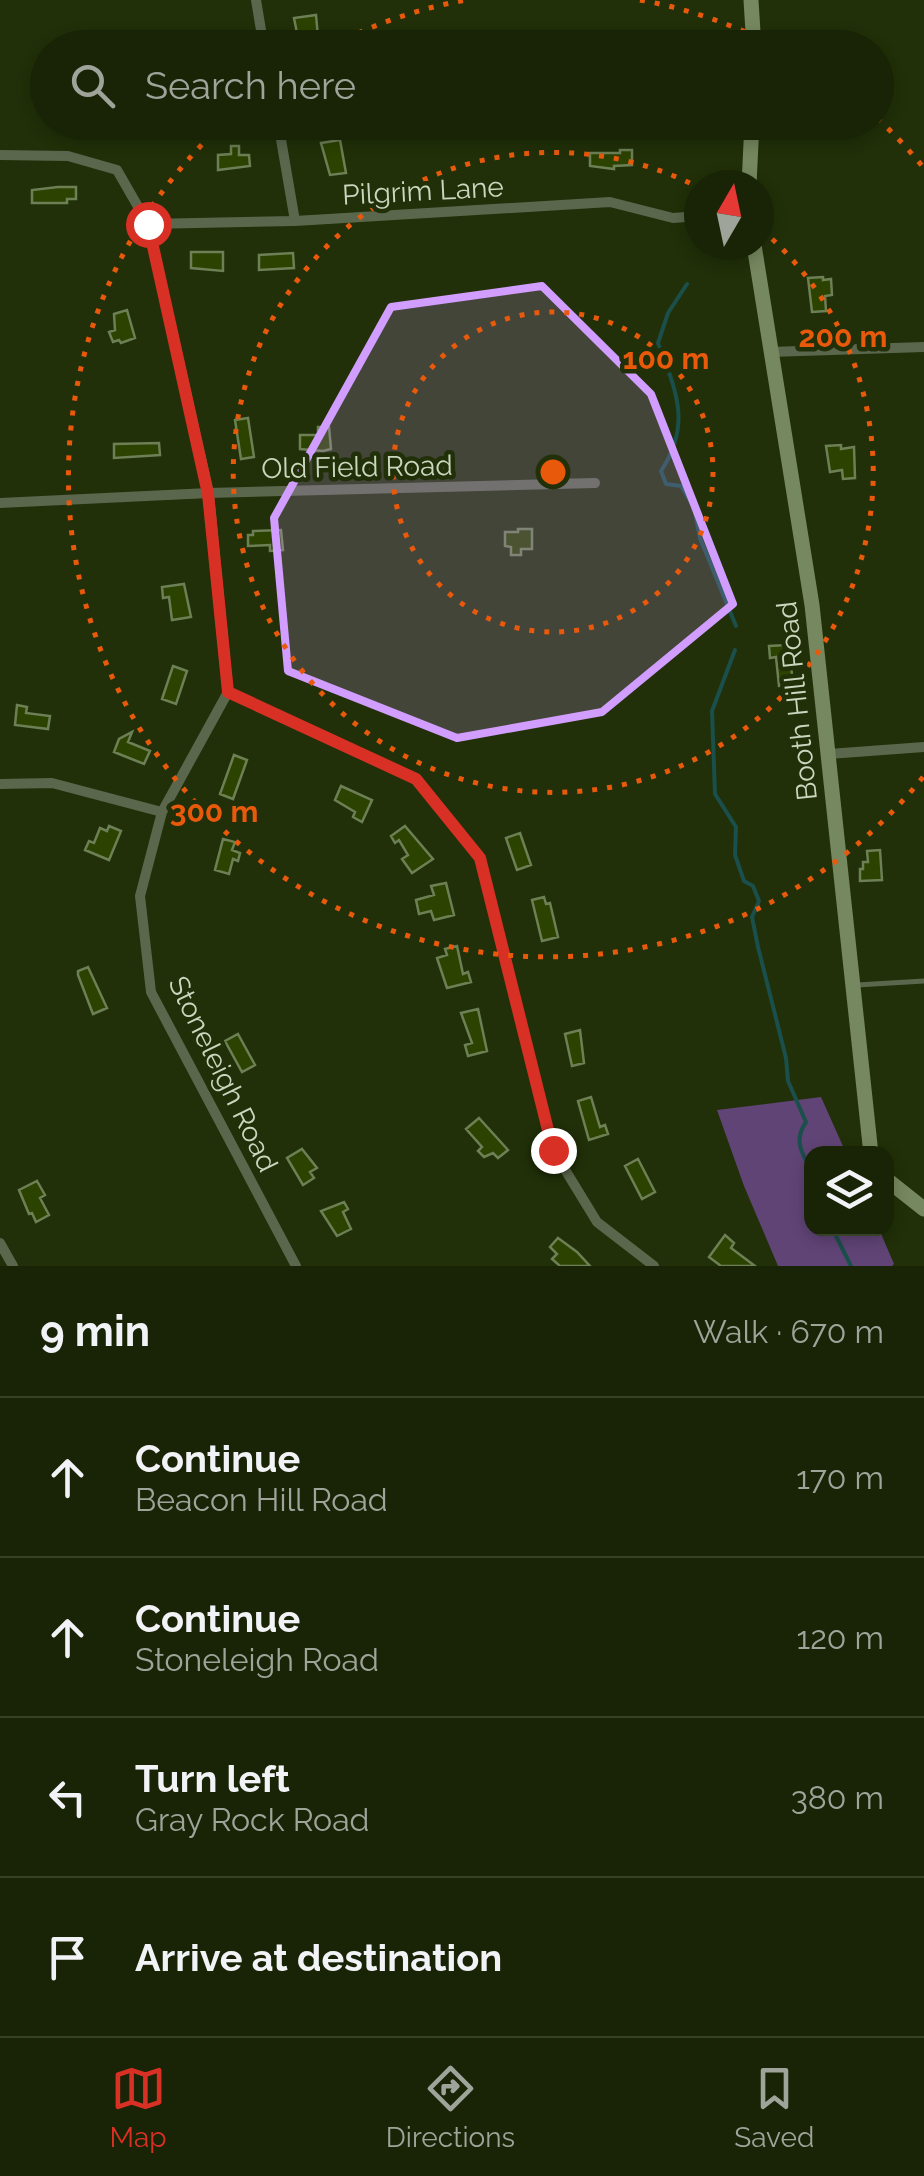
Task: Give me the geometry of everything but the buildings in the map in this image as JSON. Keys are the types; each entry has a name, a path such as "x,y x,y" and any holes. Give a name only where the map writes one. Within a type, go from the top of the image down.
{"street":[{"path":"256,0 261,30"},
{"path":"752,0 753,30"},
{"path":"281,140 295,221"},
{"path":"750,170 751,140"},
{"path":"0,155 68,156 117,170 148,224 208,494 228,692 416,779 480,858 553,1150 597,1222 654,1266"},
{"name":"Pilgrim Lane","path":"148,224 295,221 610,202 673,218 684,217"},
{"name":"Booth Hill Road","path":"756,260 812,605 870,1146"},
{"path":"770,352 924,347"},
{"name":"Old Field Road","path":"0,503 595,483"},
{"name":"Stoneleigh Road","path":"228,692 162,812 140,896 151,992 296,1266"},
{"path":"830,754 924,747"},
{"path":"0,784 52,783 162,812"},
{"path":"894,1185 924,1209"},
{"path":"0,1243 13,1266"}],"lane":[{"path":"852,986 924,982"}],"highlighted area":[{"path":"542,286 651,394 733,604 602,712 457,738 288,671 274,518 391,307"}],"shaded area":[{"path":"821,1097 843,1146 804,1146 804,1236 882,1236 894,1264 778,1266 717,1110"}],"waterway":[{"path":"687,284 668,313 658,343 678,407 676,438 661,471 666,484 681,486 694,507 700,538 736,626"},
{"path":"735,650 712,711 715,794 736,827 735,855 744,881 753,886 759,901 752,917 788,1081 806,1122 800,1141 804,1157"},
{"path":"836,1236 851,1266"}],"route":[{"path":"148,224 208,494 228,692 416,779 480,858 553,1150"}]}
